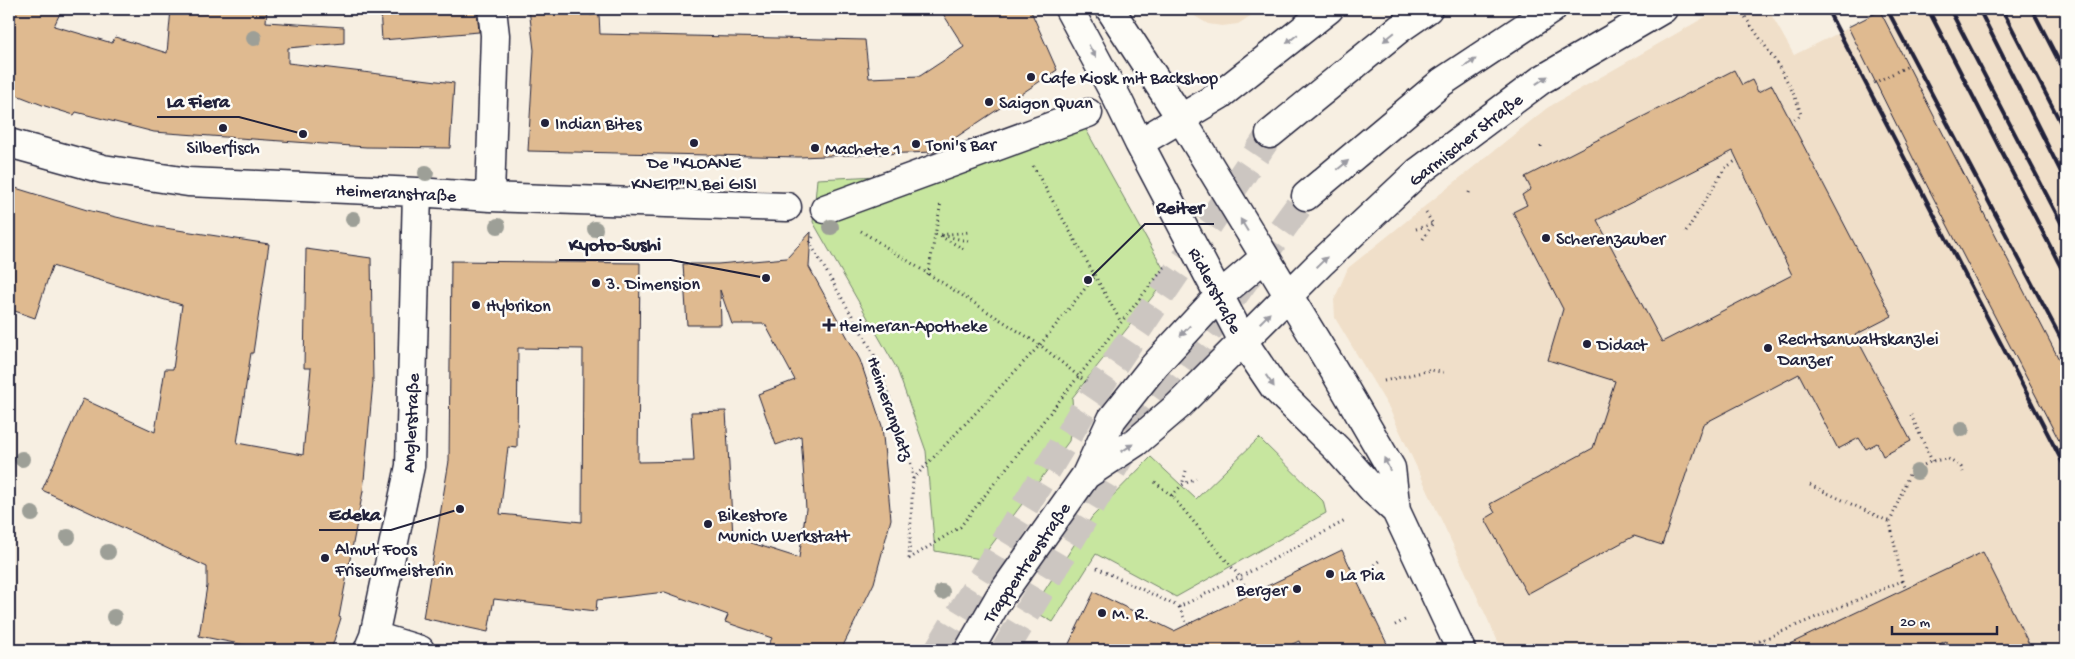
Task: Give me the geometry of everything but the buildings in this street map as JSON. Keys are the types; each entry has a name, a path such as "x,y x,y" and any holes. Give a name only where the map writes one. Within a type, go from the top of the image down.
{"main road":[{"path":"490,197 495,35 492,9"},
{"name":"Ridlerstraße","path":"1069,9 1117,98 1218,296 1243,340 1274,387 1338,449 1374,491 1396,512"},
{"name":"Ridlerstraße","path":"1110,9 1180,117 1330,364 1390,468 1396,512 1461,650"},
{"path":"1139,143 1220,95 1248,75 1329,9"},
{"path":"1270,134 1399,29 1428,9"},
{"path":"1306,196 1442,82 1552,9"},
{"name":"Garmischer Straße","path":"1288,296 1418,172 1541,80 1663,9"},
{"path":"825,209 1088,114"},
{"name":"Heimeranstraße","path":"9,143 103,169 188,182 490,197 787,207"},
{"name":"Anglerstraße","path":"371,643 410,466 417,192"},
{"name":"Trappentreustraße","path":"969,650 999,598 1086,475 1112,419 1160,360 1218,296 1264,258"},
{"name":"Trappentreustraße","path":"1086,475 1136,442 1178,406 1288,296"},
{"path":"371,643 420,650"}],"path":[{"path":"1740,9 1798,102 1801,115 1791,121"},
{"path":"1874,83 1891,72 1908,66"},
{"path":"1018,140 1121,322"},
{"path":"1686,232 1724,168 1737,160"},
{"path":"928,275 948,165"},
{"path":"1423,207 1433,224"},
{"path":"825,209 1040,344 1076,376 1087,383"},
{"path":"1416,228 1433,224"},
{"path":"1424,239 1433,224"},
{"path":"940,235 970,232"},
{"path":"936,234 968,241"},
{"path":"940,235 966,250"},
{"name":"Heimeranplatz","path":"810,243 873,352 909,451 913,479 909,559 960,527 1076,376"},
{"path":"1076,376 1167,263 1163,256"},
{"path":"913,479 1040,344 1095,276"},
{"path":"1384,381 1431,370 1446,373"},
{"path":"1911,415 1932,461"},
{"path":"1906,588 1902,581 1890,522 1910,472 1932,461 1948,459 1961,467 1963,472"},
{"path":"1172,496 1182,484 1186,471"},
{"path":"1182,484 1196,478"},
{"path":"1155,482 1172,496 1240,577 1249,595"},
{"path":"1810,485 1890,522"},
{"path":"1179,606 1240,577 1345,521"},
{"path":"1374,564 1380,560"},
{"path":"1096,568 1179,606 1187,624"},
{"path":"1748,650 1750,645 1902,581"},
{"path":"1395,625 1407,619"},
{"path":"1760,641 1764,648"}],"shaded area":[{"path":"1188,9 1261,9 1238,24 1222,26 1208,24 1193,15"},
{"path":"1719,9 1768,9 1794,55 1887,9 2066,9 2066,650 1502,650 1389,408 1335,318 1334,300 1348,268 1547,108"}],"green space":[{"path":"1084,126 1168,277 1072,398 1073,413 1069,441 981,559 935,551 926,451 897,369 813,222 817,179 959,172"},
{"path":"1259,438 1323,501 1326,513 1176,597 1096,554 1053,622 1032,610 1092,517 1151,457 1196,499"}],"tunnel":[{"path":"938,650 1084,409 1270,134"},
{"path":"1005,650 1135,432 1306,196"}],"railway":[{"path":"1827,9 2066,469"},
{"path":"1887,9 2066,348"},
{"path":"1928,9 2066,277"},
{"path":"1950,9 2066,232"},
{"path":"1979,9 2066,182"},
{"path":"2002,9 2066,133"},
{"path":"2032,9 2066,75"}],"place":[{"name":"Cafe Kiosk mit Backshop","path":"1031,77"},
{"name":"Saigon Quan","path":"989,102"},
{"name":"Indian Bites","path":"545,123"},
{"name":"Silberfisch","path":"223,128"},
{"name":"La Fiera","path":"303,134"},
{"name":"De \"KLOANE KNEIP\"N Bei GISI","path":"694,143"},
{"name":"Toni's Bar","path":"916,144"},
{"name":"Machete 1","path":"815,148"},
{"name":"Scherenzauber","path":"1546,238"},
{"name":"Kyoto-Sushi","path":"766,278"},
{"name":"Reiter","path":"1088,280"},
{"name":"3. Dimension","path":"596,283"},
{"name":"Hybrikon","path":"476,305"},
{"name":"Heimeran-Apotheke","path":"829,325"},
{"name":"Didact","path":"1587,344"},
{"name":"Rechtsanwaltskanzlei Danzer","path":"1768,348"},
{"name":"Edeka","path":"460,509"},
{"name":"Bikestore Munich Werkstatt","path":"708,524"},
{"name":"Almut Foos Friseurmeisterin","path":"325,558"},
{"name":"La Pia","path":"1330,574"},
{"name":"Berger","path":"1297,589"},
{"name":"M. R.","path":"1102,613"}]}
